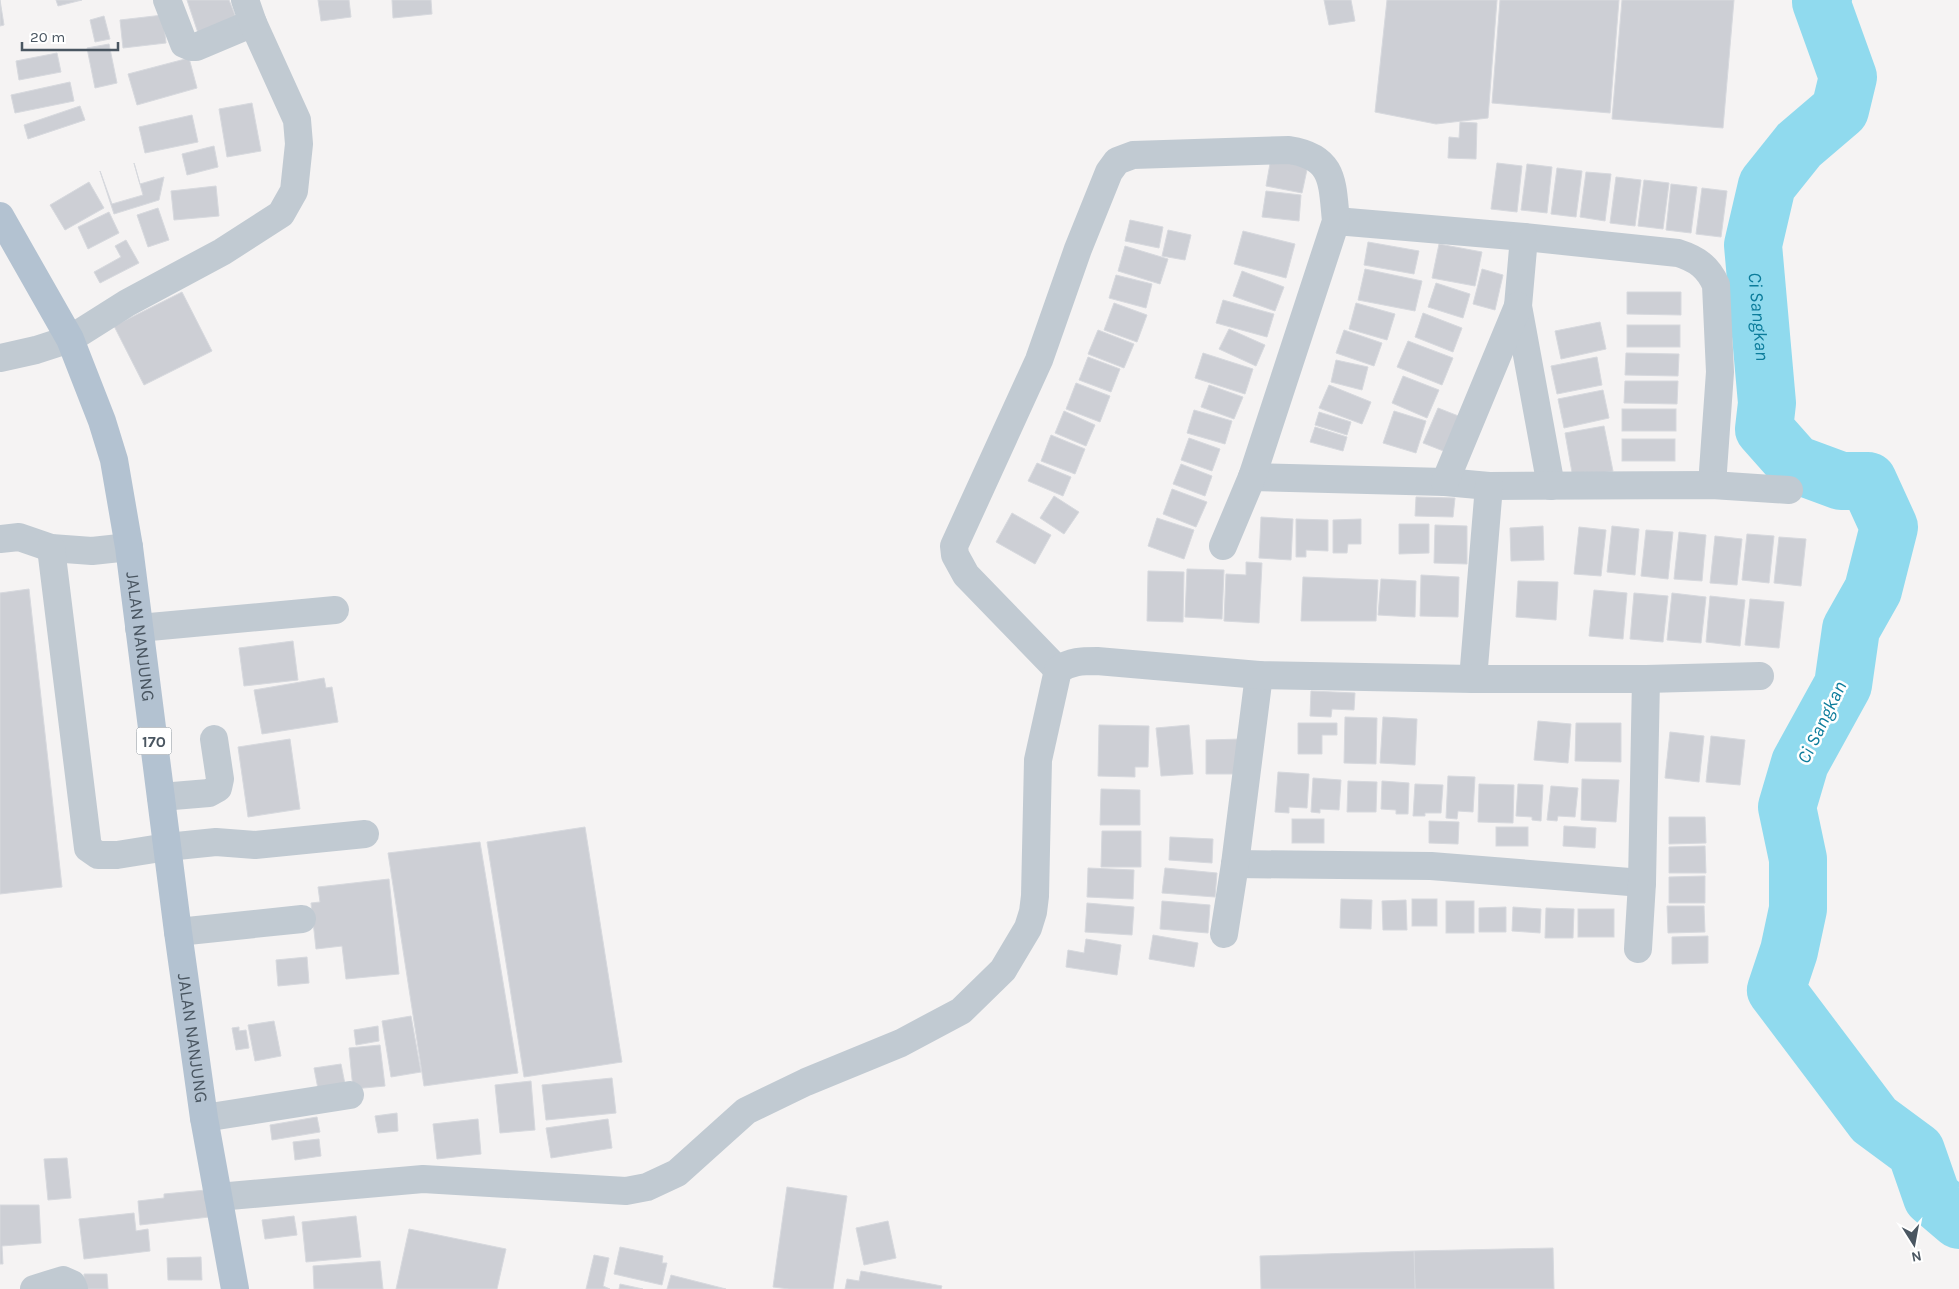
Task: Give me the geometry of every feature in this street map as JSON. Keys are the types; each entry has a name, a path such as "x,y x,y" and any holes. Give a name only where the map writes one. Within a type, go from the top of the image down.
{"main road":[{"name":"JALAN NANJUNG","path":"0,216 70,338 102,421 114,460 129,547 178,932 204,1118 235,1289"}],"street":[{"path":"0,358 36,350 70,338 127,303 222,252 281,214 294,191 300,144 297,120 249,12 196,47 190,47 184,44 167,0"},
{"path":"1058,670 966,575 955,555 954,546 1040,360 1078,249 1113,166 1117,160 1133,155 1289,150 1304,152 1322,163 1332,180 1336,221 1252,477 1223,546"},
{"path":"1336,221 1524,237 1678,253 1697,261 1711,274 1716,285 1720,372 1712,485"},
{"path":"1524,237 1518,306 1551,486"},
{"path":"1445,482 1518,306"},
{"path":"1252,477 1445,482 1489,486 1712,485 1789,490"},
{"path":"1473,679 1489,486"},
{"path":"0,539 19,537 51,548 92,550 129,547"},
{"path":"51,548 88,848 98,855 117,855 216,842 255,845 365,834"},
{"path":"139,628 335,610"},
{"path":"218,1197 422,1179 626,1191 647,1187 677,1173 746,1111 806,1082 901,1043 961,1011 1003,970 1028,928 1035,896 1038,760 1058,670 1076,661 1097,661 1259,675 1473,679 1646,679 1760,676"},
{"path":"1224,934 1235,864 1259,675"},
{"path":"1638,949 1642,882 1646,679"},
{"path":"161,797 209,793 218,788 220,779 214,739"},
{"path":"1235,864 1431,866 1642,882"},
{"path":"178,932 302,920"},
{"path":"204,1118 350,1094"},
{"path":"34,1289 63,1280 72,1284 74,1289"}],"building":[{"path":"0,0 4,25 0,26"},
{"path":"56,0 82,0 58,6"},
{"path":"187,0 229,0 239,25 198,33"},
{"path":"318,0 349,0 351,17 321,21"},
{"path":"392,0 431,0 432,14 393,18"},
{"path":"1324,0 1351,0 1355,21 1329,25"},
{"path":"1387,0 1497,0 1488,118 1436,124 1375,112"},
{"path":"1500,0 1619,0 1610,113 1492,103"},
{"path":"1622,0 1734,0 1723,128 1612,119"},
{"path":"163,15 166,43 123,48 120,20"},
{"path":"104,16 110,39 95,42 90,20"},
{"path":"109,44 117,83 95,88 87,48"},
{"path":"57,53 61,72 19,80 16,61"},
{"path":"189,58 197,88 137,105 128,74"},
{"path":"70,82 74,101 15,113 11,95"},
{"path":"252,103 261,151 227,157 219,109"},
{"path":"80,106 85,120 28,139 24,125"},
{"path":"192,115 198,142 145,153 139,127"},
{"path":"1460,122 1477,123 1476,159 1448,158 1449,137 1459,138"},
{"path":"214,146 218,167 187,175 182,154"},
{"path":"1271,158 1308,165 1302,193 1266,186"},
{"path":"134,163 140,184 164,177 159,200 114,214 100,171 112,204 143,195"},
{"path":"1497,163 1522,166 1517,212 1491,209"},
{"path":"1527,164 1552,167 1547,213 1521,210"},
{"path":"1557,168 1582,171 1576,217 1551,214"},
{"path":"1586,172 1611,174 1605,221 1580,217"},
{"path":"1616,177 1641,180 1635,226 1610,223"},
{"path":"1644,180 1669,183 1663,229 1638,226"},
{"path":"89,182 104,208 65,230 50,205"},
{"path":"1671,184 1697,187 1691,233 1666,230"},
{"path":"216,186 219,216 174,220 171,191"},
{"path":"1702,188 1727,191 1721,237 1696,234"},
{"path":"1266,191 1301,195 1299,221 1262,217"},
{"path":"158,208 169,240 148,247 137,215"},
{"path":"109,212 119,233 88,249 78,227"},
{"path":"1130,220 1163,227 1159,248 1125,241"},
{"path":"1168,230 1191,235 1185,260 1162,256"},
{"path":"1243,231 1295,244 1286,278 1234,264"},
{"path":"126,240 139,263 100,283 94,272 121,257 115,246"},
{"path":"1368,242 1419,251 1414,274 1364,265"},
{"path":"1439,244 1482,252 1475,286 1432,278"},
{"path":"1125,246 1168,259 1160,284 1118,271"},
{"path":"1365,269 1422,281 1415,311 1358,300"},
{"path":"1482,269 1503,275 1495,310 1473,304"},
{"path":"1242,271 1284,287 1275,311 1233,296"},
{"path":"1116,275 1152,284 1146,308 1109,298"},
{"path":"1436,283 1470,294 1463,318 1428,307"},
{"path":"182,292 212,351 144,385 114,326"},
{"path":"1627,292 1681,292 1681,315 1627,314"},
{"path":"1223,300 1274,314 1267,337 1216,323"},
{"path":"1114,303 1147,315 1137,342 1104,330"},
{"path":"1356,303 1395,314 1387,340 1349,329"},
{"path":"1423,313 1462,328 1453,352 1415,337"},
{"path":"1600,322 1606,349 1561,359 1555,331"},
{"path":"1627,325 1680,325 1680,347 1627,347"},
{"path":"1229,329 1265,345 1256,366 1219,349"},
{"path":"1098,330 1134,344 1124,368 1088,354"},
{"path":"1344,330 1382,343 1374,366 1336,353"},
{"path":"1408,341 1453,358 1442,385 1397,367"},
{"path":"1203,353 1253,369 1245,394 1195,378"},
{"path":"1626,353 1679,354 1678,376 1625,375"},
{"path":"1088,357 1120,369 1111,392 1079,380"},
{"path":"1597,357 1602,385 1557,394 1551,366"},
{"path":"1336,360 1368,367 1362,390 1331,382"},
{"path":"1403,376 1439,390 1427,418 1392,403"},
{"path":"1625,381 1678,381 1677,404 1624,403"},
{"path":"1076,383 1110,396 1100,422 1066,409"},
{"path":"1209,385 1243,397 1234,419 1201,407"},
{"path":"1329,385 1371,402 1362,424 1319,408"},
{"path":"1603,390 1609,418 1564,428 1558,399"},
{"path":"1438,408 1461,417 1446,452 1423,443"},
{"path":"1622,409 1676,409 1676,431 1622,431"},
{"path":"1194,410 1232,421 1225,444 1187,433"},
{"path":"1064,411 1095,425 1086,446 1055,433"},
{"path":"1394,411 1426,421 1416,453 1383,443"},
{"path":"1319,412 1351,422 1347,435 1315,425"},
{"path":"1604,426 1613,471 1573,478 1565,433"},
{"path":"1315,427 1347,437 1343,451 1310,442"},
{"path":"1051,435 1085,449 1075,474 1041,461"},
{"path":"1189,438 1220,449 1212,471 1181,460"},
{"path":"1622,439 1675,439 1675,461 1622,461"},
{"path":"1037,463 1071,477 1063,496 1028,481"},
{"path":"1181,464 1212,476 1205,496 1173,484"},
{"path":"1172,489 1207,502 1196,527 1163,514"},
{"path":"1054,496 1079,512 1064,534 1040,518"},
{"path":"1416,497 1455,498 1453,517 1415,516"},
{"path":"1012,513 1051,535 1035,564 996,542"},
{"path":"1261,517 1293,519 1291,560 1259,558"},
{"path":"1157,518 1194,530 1184,559 1148,546"},
{"path":"1296,519 1328,520 1328,551 1306,550 1306,557 1296,557"},
{"path":"1361,519 1361,544 1348,544 1347,553 1333,553 1333,520"},
{"path":"1399,524 1429,524 1429,553 1399,554"},
{"path":"1435,525 1467,526 1467,564 1434,563"},
{"path":"1543,526 1544,560 1511,561 1510,528"},
{"path":"1612,526 1639,529 1635,575 1607,572"},
{"path":"1579,527 1606,530 1601,576 1574,574"},
{"path":"1646,530 1673,532 1668,579 1641,576"},
{"path":"1679,532 1706,535 1702,581 1674,579"},
{"path":"1747,534 1774,536 1769,583 1742,580"},
{"path":"1715,536 1742,539 1737,585 1710,583"},
{"path":"1779,537 1806,539 1801,586 1774,583"},
{"path":"1246,562 1262,563 1259,623 1224,621 1226,574 1246,575"},
{"path":"1187,569 1224,570 1222,619 1185,617"},
{"path":"1148,571 1184,572 1183,622 1147,621"},
{"path":"1421,575 1459,577 1458,617 1420,616"},
{"path":"1303,577 1378,580 1376,621 1301,621"},
{"path":"1381,579 1416,581 1415,617 1378,615"},
{"path":"1518,581 1558,582 1556,620 1516,617"},
{"path":"29,589 62,887 0,894 0,593"},
{"path":"1594,590 1627,593 1623,639 1589,636"},
{"path":"1634,593 1668,596 1663,642 1630,639"},
{"path":"1672,593 1706,597 1701,643 1667,640"},
{"path":"1710,596 1745,600 1740,646 1706,642"},
{"path":"1750,599 1784,602 1779,648 1745,645"},
{"path":"293,641 298,680 244,686 239,648"},
{"path":"324,678 326,688 332,687 338,722 262,734 254,690"},
{"path":"1311,691 1355,693 1354,710 1332,709 1331,717 1310,716"},
{"path":"1345,717 1377,718 1376,764 1344,763"},
{"path":"1383,717 1417,719 1415,765 1380,763"},
{"path":"1538,721 1571,724 1568,763 1534,760"},
{"path":"1298,723 1337,723 1337,735 1322,735 1322,754 1298,754"},
{"path":"1576,723 1621,723 1621,762 1575,761"},
{"path":"1099,725 1149,726 1148,767 1135,767 1135,777 1098,776"},
{"path":"1189,725 1193,774 1161,776 1156,728"},
{"path":"1670,732 1704,736 1699,782 1665,778"},
{"path":"1711,736 1745,740 1740,785 1706,782"},
{"path":"290,739 300,809 248,817 238,747"},
{"path":"1243,739 1243,774 1206,774 1206,740"},
{"path":"1278,772 1309,774 1307,808 1289,807 1289,813 1275,812"},
{"path":"1448,776 1475,777 1473,812 1458,811 1457,819 1446,818"},
{"path":"1313,778 1341,780 1339,810 1320,809 1320,813 1311,812"},
{"path":"1582,779 1619,780 1616,822 1581,820"},
{"path":"1348,781 1377,782 1376,812 1347,812"},
{"path":"1382,781 1409,783 1408,814 1396,814 1396,810 1381,809"},
{"path":"1415,784 1443,785 1441,813 1425,813 1425,816 1413,816"},
{"path":"1479,784 1514,785 1513,823 1478,822"},
{"path":"1518,784 1543,785 1541,821 1532,820 1532,817 1516,816"},
{"path":"1551,786 1578,788 1575,817 1558,816 1557,821 1547,820"},
{"path":"1101,789 1140,790 1140,825 1100,825"},
{"path":"1669,817 1705,817 1706,843 1669,844"},
{"path":"1292,819 1324,819 1324,843 1292,843"},
{"path":"1429,821 1459,822 1458,844 1429,843"},
{"path":"1564,826 1596,828 1595,848 1563,846"},
{"path":"585,827 622,1062 524,1077 487,842"},
{"path":"1496,827 1528,827 1528,846 1496,846"},
{"path":"1102,831 1141,831 1141,867 1101,867"},
{"path":"1170,837 1213,839 1212,863 1169,860"},
{"path":"480,842 518,1073 424,1086 388,853"},
{"path":"1705,846 1706,873 1669,873 1669,847"},
{"path":"1088,868 1134,870 1133,899 1087,897"},
{"path":"1165,868 1217,873 1215,897 1162,893"},
{"path":"1705,876 1705,903 1669,903 1669,877"},
{"path":"389,879 399,974 346,979 342,946 316,949 311,903 320,902 318,887"},
{"path":"1341,899 1372,900 1371,929 1340,928"},
{"path":"1412,899 1437,899 1437,926 1412,926"},
{"path":"1406,900 1407,930 1383,930 1382,901"},
{"path":"1162,901 1210,905 1208,933 1160,929"},
{"path":"1446,901 1474,901 1474,933 1446,933"},
{"path":"1087,903 1134,907 1132,935 1085,932"},
{"path":"1667,906 1704,906 1705,932 1668,933"},
{"path":"1506,907 1506,932 1479,932 1479,908"},
{"path":"1513,907 1541,909 1540,933 1512,931"},
{"path":"1546,908 1574,909 1573,938 1545,938"},
{"path":"1578,909 1614,909 1614,937 1578,937"},
{"path":"1153,935 1198,943 1194,967 1149,959"},
{"path":"1708,936 1708,963 1672,964 1672,937"},
{"path":"1086,939 1121,945 1117,975 1066,967 1068,950 1084,953"},
{"path":"307,957 309,983 278,986 276,960"},
{"path":"411,1016 421,1072 391,1077 382,1021"},
{"path":"274,1021 281,1056 255,1061 248,1025"},
{"path":"378,1026 379,1041 356,1045 354,1030"},
{"path":"239,1027 239,1031 246,1030 249,1048 236,1050 232,1028"},
{"path":"380,1045 385,1086 353,1089 349,1048"},
{"path":"341,1064 346,1089 319,1094 314,1068"},
{"path":"612,1078 616,1113 546,1120 542,1085"},
{"path":"531,1081 535,1130 500,1133 495,1085"},
{"path":"397,1113 398,1131 378,1133 375,1116"},
{"path":"317,1117 320,1132 272,1140 270,1125"},
{"path":"478,1119 481,1154 437,1159 433,1124"},
{"path":"608,1119 612,1148 551,1158 546,1128"},
{"path":"319,1139 321,1156 295,1160 293,1142"},
{"path":"67,1158 71,1198 48,1200 44,1159"},
{"path":"787,1187 847,1196 833,1289 773,1287"},
{"path":"206,1190 209,1217 140,1225 138,1201 164,1198 164,1194"},
{"path":"0,1205 39,1205 41,1243 2,1246 3,1264 0,1264"},
{"path":"134,1213 136,1231 148,1229 150,1251 84,1259 79,1219"},
{"path":"294,1216 297,1235 265,1239 262,1220"},
{"path":"356,1216 361,1257 306,1262 302,1222"},
{"path":"888,1221 896,1258 864,1265 856,1228"},
{"path":"409,1229 506,1249 497,1289 396,1289"},
{"path":"620,1247 663,1256 662,1263 667,1263 662,1285 614,1274"},
{"path":"1553,1248 1554,1289 1415,1289 1414,1251"},
{"path":"1414,1251 1415,1289 1261,1289 1260,1256"},
{"path":"594,1255 609,1258 603,1286 610,1289 586,1289"},
{"path":"201,1257 202,1280 168,1280 167,1258"},
{"path":"380,1261 383,1289 314,1289 313,1266"},
{"path":"861,1271 942,1286 941,1289 845,1289 847,1279 859,1281"},
{"path":"84,1274 107,1274 108,1289 84,1289"},
{"path":"671,1275 726,1289 667,1289"},
{"path":"620,1284 643,1289 619,1289"}],"waterway":[{"name":"Ci Sangkan","path":"1823,0 1821,2 1848,77 1840,110 1799,145 1767,185 1753,245 1767,403 1764,429 1795,464 1841,481 1868,481 1889,527 1873,590 1851,629 1843,685 1800,763 1787,807 1798,859 1798,909 1789,951 1776,990 1874,1120 1916,1151 1932,1197 1959,1220"}]}
